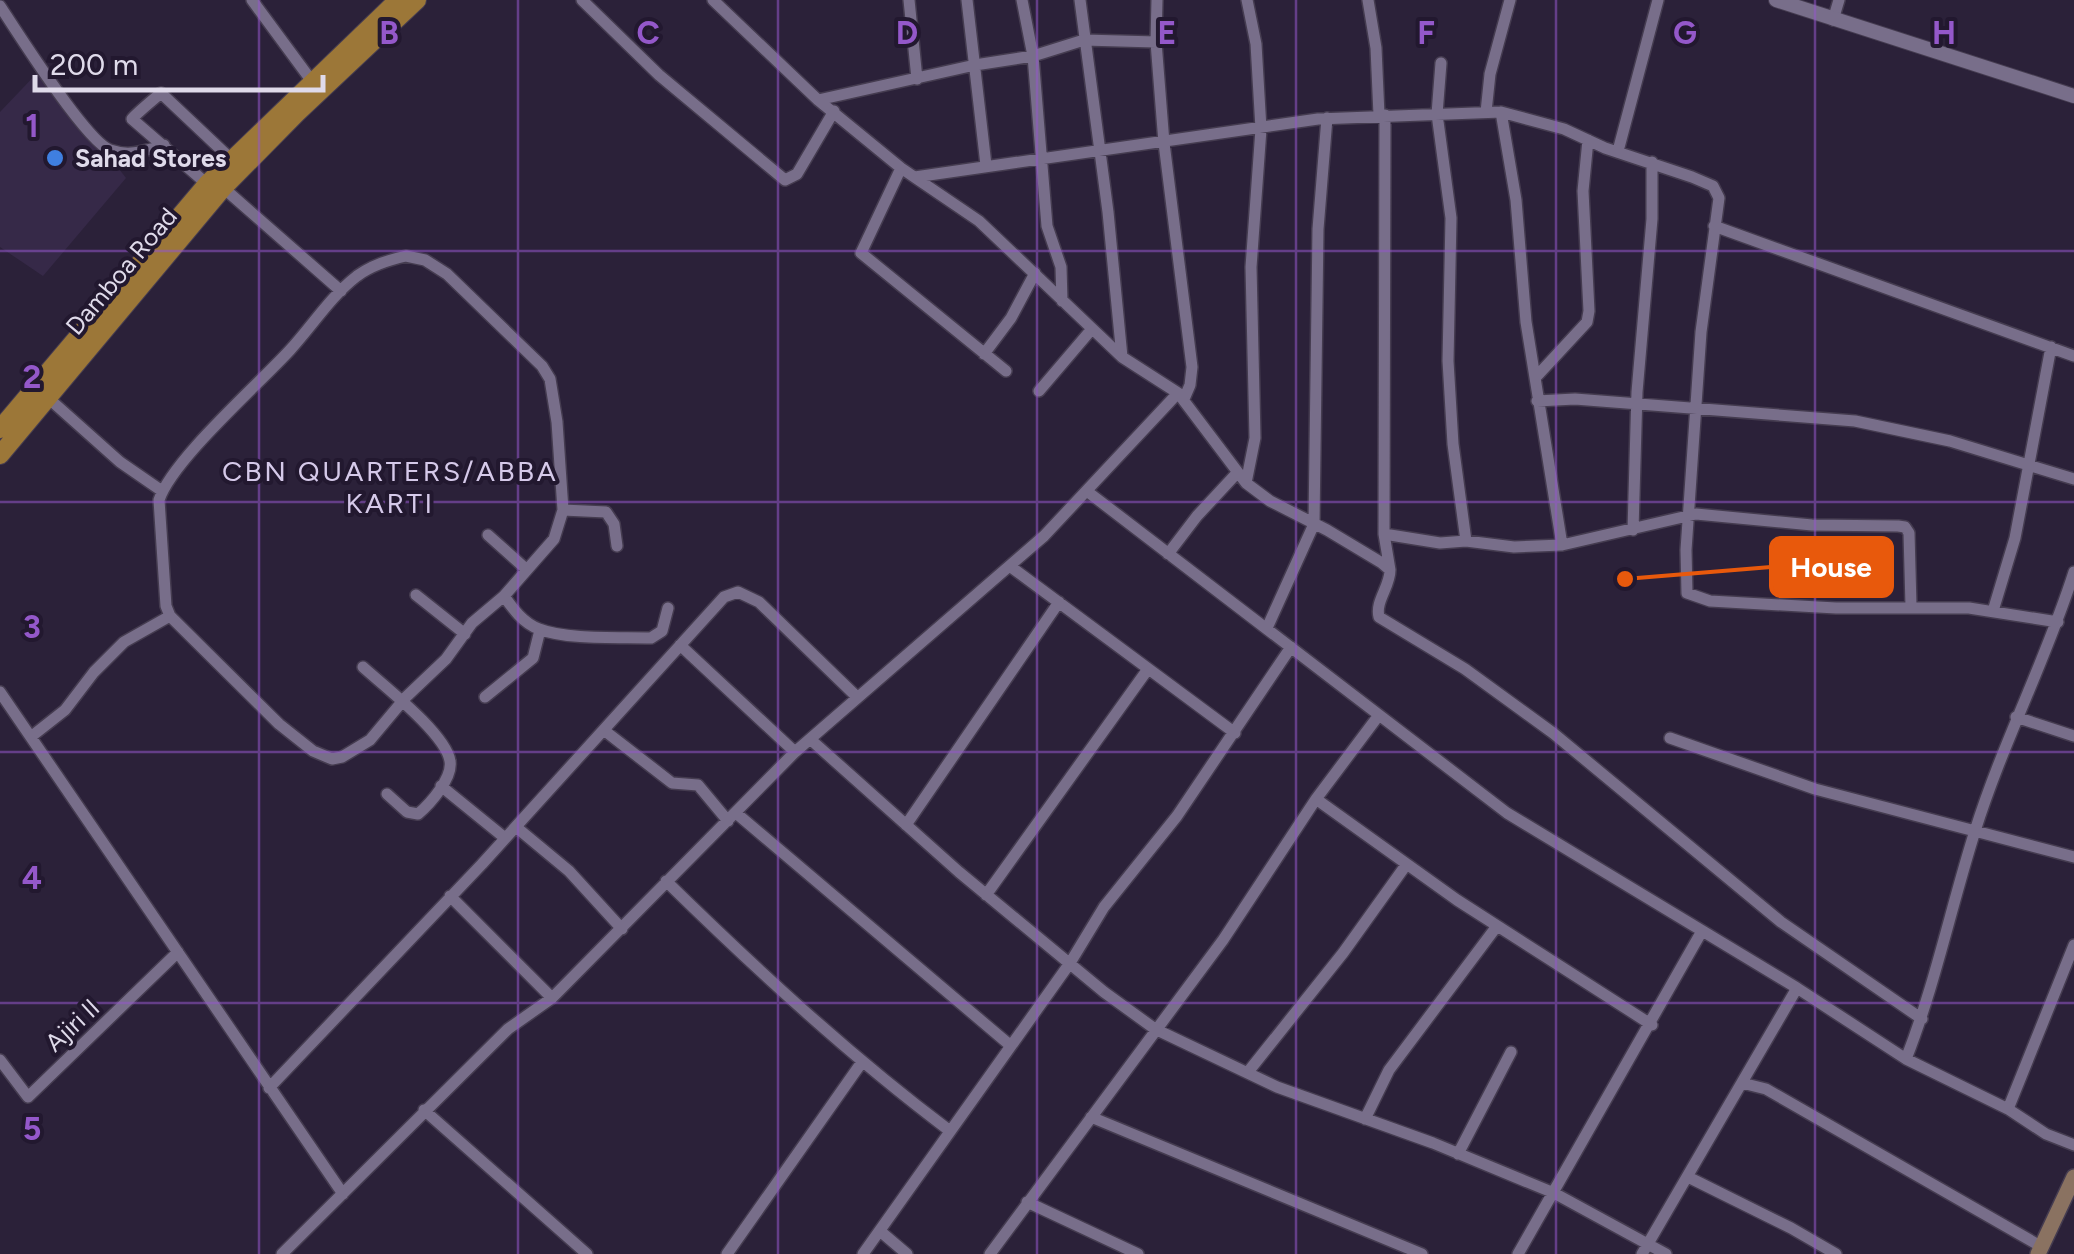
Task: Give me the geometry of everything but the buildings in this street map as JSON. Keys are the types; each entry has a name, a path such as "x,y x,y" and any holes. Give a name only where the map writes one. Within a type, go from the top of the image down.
{"main road":[{"name":"Damboa Road","path":"0,454 42,392 232,160 398,0"},
{"name":"Damboa Road","path":"214,183 417,0"},
{"name":"Damboa Road","path":"0,429 42,392"},
{"path":"2043,1252 2074,1177"},
{"path":"2043,1252 2074,1202"}],"street":[{"path":"252,0 311,80"},
{"path":"582,0 617,38 785,180 797,174 834,111"},
{"path":"712,0 818,100 901,168 979,221 1122,357 1181,396 1242,478 1270,502 1390,570"},
{"path":"909,0 917,79"},
{"path":"968,0 986,165"},
{"path":"1022,0 1033,56 1047,226 1061,267 1062,300"},
{"path":"1080,0 1122,357"},
{"path":"282,1254 508,1028 552,998 795,752 1012,566 1190,385 1192,367 1164,142 1156,42 1157,0"},
{"path":"1168,554 1197,516 1242,478 1256,438 1251,267 1261,129 1256,44 1247,0"},
{"path":"1368,0 1382,115 1384,534 1390,578 1378,607 1379,617 1465,670 1553,733 1781,922 1922,1019"},
{"path":"1486,112 1490,74 1510,0"},
{"path":"1618,150 1658,0"},
{"path":"1776,0 2074,96"},
{"path":"1833,20 1839,0"},
{"path":"0,6 42,69 106,148 133,154 164,146"},
{"path":"818,100 1033,56 1084,40 1156,42"},
{"path":"1440,63 1437,114 1451,218 1448,361 1453,444 1466,541"},
{"path":"232,160 161,93 132,118 341,291"},
{"path":"914,177 1327,118 1486,112 1502,112 1564,129 1605,148 1652,162 1713,186 1719,198 1696,408 1687,593 1696,599 1836,608 1911,606 1993,611 2058,622"},
{"path":"1502,112 1516,200 1526,322 1562,544"},
{"path":"1267,628 1314,524 1318,228 1327,118"},
{"path":"1536,377 1587,322 1583,191 1588,140"},
{"path":"1633,530 1652,162"},
{"path":"901,168 861,253 1006,371"},
{"path":"1714,226 2074,356"},
{"path":"406,256 426,260 447,274 542,366 554,396 562,510 554,539 504,596 472,623 446,659 370,740 342,757 332,759 313,752 279,724 170,616 166,606 159,500 162,491 206,437 341,291 383,261 406,256"},
{"path":"984,354 1011,318 1035,272"},
{"path":"1039,391 1091,330"},
{"path":"1993,611 2016,538 2050,347"},
{"path":"42,392 120,462 162,491"},
{"path":"1538,401 1575,399 1854,421 1950,440 2074,479"},
{"path":"1088,492 1507,812 1906,1059 2074,1145"},
{"path":"562,510 606,512 614,524 617,546"},
{"path":"1384,534 1440,543 1562,544 1689,515 1812,525 1905,527 1910,544 1911,606"},
{"path":"488,535 526,568"},
{"path":"1012,566 1235,733"},
{"path":"1906,1059 1922,1019 1976,829 2074,572"},
{"path":"269,1088 505,838 724,597 738,592 747,594 856,696"},
{"path":"416,595 466,634"},
{"path":"504,596 516,612 540,630 651,638 662,631 668,608"},
{"path":"906,825 1059,602"},
{"path":"32,736 65,710 124,642 170,616"},
{"path":"486,697 532,658 540,630"},
{"path":"680,645 795,752"},
{"path":"864,1254 1070,964 1104,907 1177,816 1291,647"},
{"path":"363,667 445,748 451,762 449,774 418,814 407,812 387,794"},
{"path":"986,894 1148,669"},
{"path":"0,692 343,1194"},
{"path":"990,1254 1223,940 1316,799 1379,714"},
{"path":"2016,717 2074,736"},
{"path":"604,731 672,783 698,785 1011,1046"},
{"path":"810,738 986,894 1155,1029 1276,1087 1554,1193 1645,1249 1666,1254"},
{"path":"1670,738 1815,789 2074,856"},
{"path":"441,786 505,838"},
{"path":"1316,799 1497,926 1652,1024"},
{"path":"516,826 568,871 622,928"},
{"path":"1248,1072 1343,953 1406,865"},
{"path":"666,882 862,1062 950,1130"},
{"path":"450,896 552,998"},
{"path":"1364,1118 1388,1070 1497,926"},
{"path":"1518,1254 1702,931"},
{"path":"2008,1109 2074,945"},
{"name":"Ajiri II","path":"0,1060 28,1097 178,952"},
{"path":"1645,1249 1797,988"},
{"path":"1458,1154 1511,1052"},
{"path":"727,1254 862,1062"},
{"path":"1742,1084 1766,1089 2043,1252"},
{"path":"424,1110 587,1254"},
{"path":"1091,1117 1422,1254"},
{"path":"1688,1177 1836,1254"},
{"path":"1027,1202 1138,1254"},
{"path":"880,1231 907,1254"}],"shaded area":[{"name":"Sahad Stores","path":"41,69 126,178 43,276 0,247 0,112"}],"place":[{"name":"Sahad Stores","path":"55,158"},
{"name":"House","path":"1625,579"}],"district":[{"name":"CBN QUARTERS/ABBA KARTI","path":"390,487"}]}
